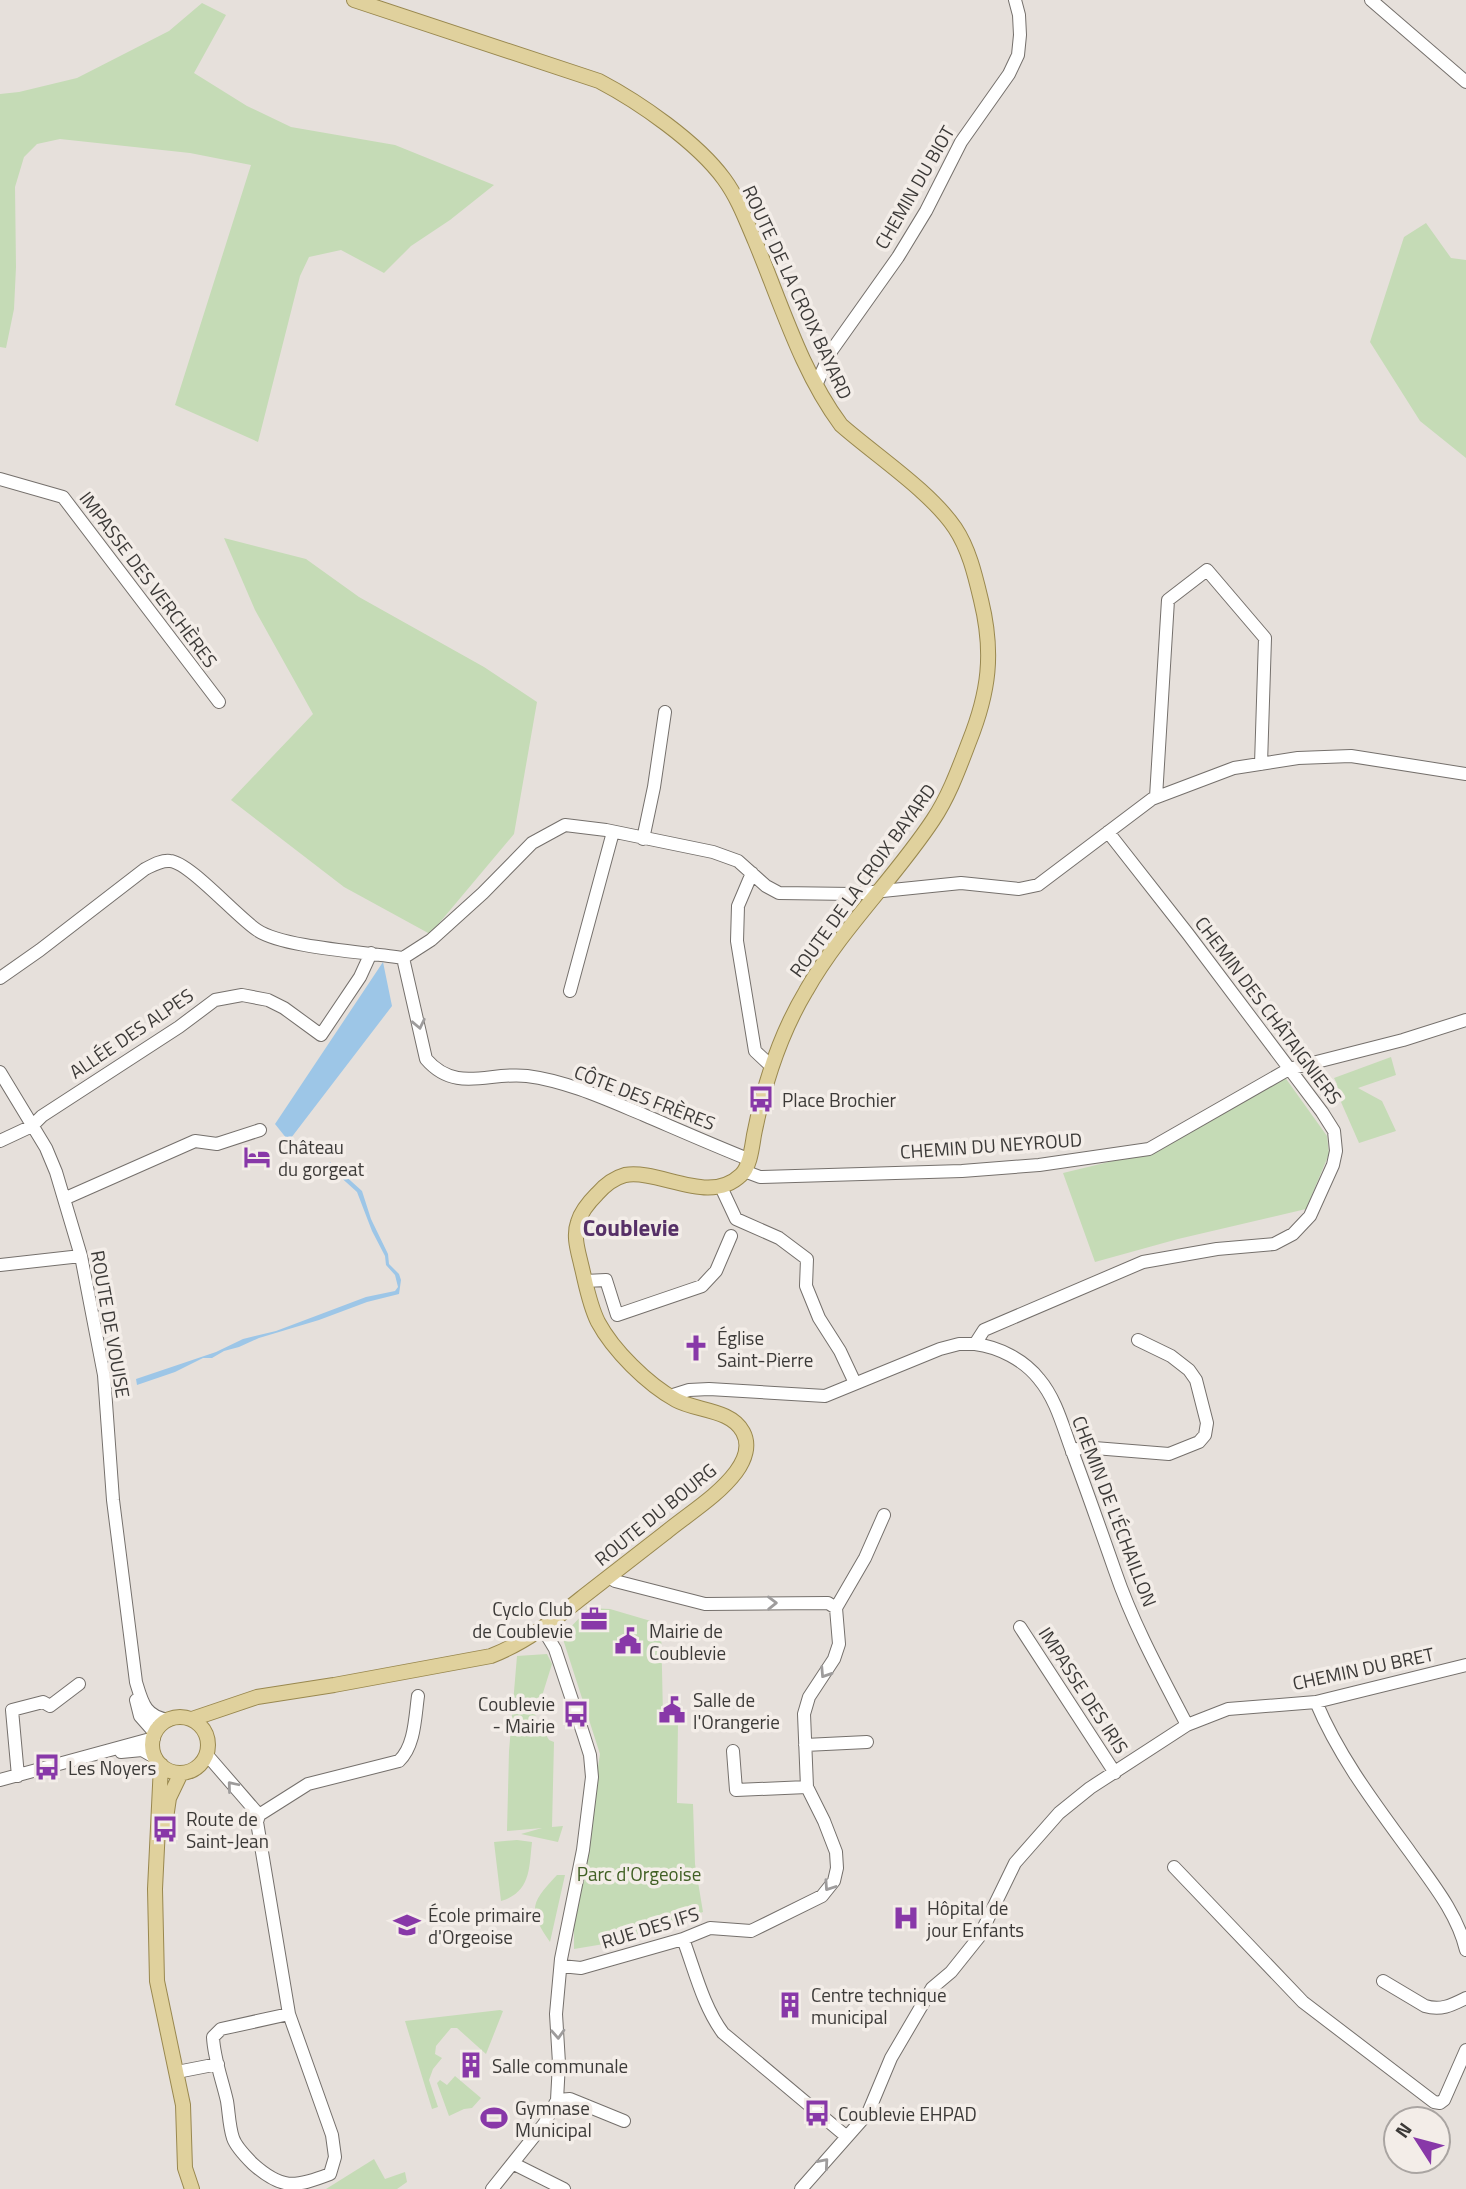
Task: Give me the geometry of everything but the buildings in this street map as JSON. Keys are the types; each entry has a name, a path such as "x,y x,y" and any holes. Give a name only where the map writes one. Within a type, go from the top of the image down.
{"main road":[{"name":"ROUTE DE LA CROIX BAYARD","path":"354,0 598,81 635,103 694,147 715,167 736,197 816,385 841,425 944,514 964,544 975,573 988,627 989,658 984,701 961,764 935,817 880,892 841,939 807,989 785,1031 771,1066 744,1169"},
{"path":"722,1187 744,1169"},
{"name":"ROUTE DU BOURG","path":"208,1738 220,1718 258,1700 491,1656 514,1647 543,1629 727,1482 744,1459 746,1439 736,1422 717,1413 679,1402 635,1368 606,1335 590,1304 577,1246 577,1223 583,1210 605,1186 617,1178 637,1175 694,1186 722,1187"},
{"name":"ROUTE DU BOURG","path":"192,1719 257,1697 318,1688"},
{"path":"180,1717 192,1719 199,1724 208,1738 206,1755 196,1768 181,1773 170,1771 158,1761 153,1751 154,1736 160,1725 169,1720 180,1717"},
{"path":"158,1761 155,1889 157,1981 183,2105 185,2168 192,2189"},
{"path":"155,1889 169,1798 181,1773"}],"street":[{"name":"CHEMIN DU BIOT","path":"816,385 832,350 898,257 926,211 961,142 1009,74 1018,55 1020,35 1015,0"},
{"path":"1371,0 1466,82"},
{"name":"IMPASSE DES VERCHÈRES","path":"0,479 63,497 219,702"},
{"path":"1156,797 1168,600 1207,570 1265,638 1261,764"},
{"path":"643,839 665,712"},
{"path":"0,978 145,869 155,863 169,861 186,869 248,923 270,937 281,941 403,958 430,940 483,893 532,843 565,825 713,852 738,861 779,893 853,894 961,883 1019,888 1038,885 1156,797 1234,768 1298,758 1352,756 1466,774"},
{"path":"569,991 613,832"},
{"name":"CHEMIN DES CHÂTAIGNIERS","path":"975,1344 984,1330 1143,1262 1217,1249 1274,1244 1293,1234 1310,1216 1333,1165 1336,1151 1334,1131 1108,832"},
{"path":"752,873 738,906 737,941 755,1051 771,1066"},
{"name":"ALLÉE DES ALPES","path":"32,1126 42,1116 179,1027 215,1000 242,995 268,1000 284,1008 321,1035 360,977 371,953"},
{"name":"CÔTE DES FRÈRES","path":"403,958 426,1059 436,1071 448,1076 476,1079 526,1075 592,1093 744,1169"},
{"name":"CHEMIN DU NEYROUD","path":"744,1169 760,1177 962,1171 1039,1165 1149,1149 1289,1069 1403,1040 1466,1020"},
{"name":"ROUTE DE VOUISE","path":"0,1072 46,1148 65,1198 81,1256 104,1375 113,1500 136,1682 143,1706 149,1713 158,1719 169,1720"},
{"path":"0,1141 32,1126"},
{"path":"65,1198 195,1141 217,1144 260,1130"},
{"path":"722,1187 736,1219 779,1238 807,1259 806,1286 819,1318 840,1351 855,1383"},
{"path":"585,1281 606,1280 617,1315 702,1286 716,1271 731,1236"},
{"path":"0,1265 81,1256"},
{"path":"1072,1452 1082,1447 1169,1454 1199,1442 1205,1436 1207,1423 1196,1380 1189,1370 1171,1356 1138,1340"},
{"path":"670,1396 689,1390 709,1389 825,1396 940,1349 959,1344 975,1344"},
{"name":"CHEMIN DE L'ÉCHAILLON","path":"975,1344 1000,1351 1018,1360 1039,1379 1053,1403 1116,1575 1149,1651 1187,1725"},
{"path":"733,1751 736,1790 807,1787 804,1714 809,1697 834,1659 839,1644 836,1608 849,1588 884,1516"},
{"path":"609,1577 615,1581 705,1604 828,1603 836,1608"},
{"name":"IMPASSE DES IRIS","path":"1020,1627 1115,1773"},
{"path":"492,2189 544,2124 556,2100 559,2063 556,2014 561,1966 583,1850 592,1777 590,1755 584,1735 555,1649 543,1629"},
{"name":"CHEMIN DU BRET","path":"801,2189 868,2113 891,2058 932,1988 951,1972 979,1937 1015,1863 1059,1813 1090,1788 1187,1725 1228,1709 1316,1702 1466,1665"},
{"name":"ROUTE DE VOUISE","path":"136,1682 135,1696 140,1716 154,1736"},
{"path":"18,1776 12,1710 43,1702 50,1706 79,1684"},
{"path":"289,2014 222,2029 213,2037 233,2140 267,2178 280,2185 290,2186 305,2184 330,2174 335,2157 332,2135 289,2014 257,1822 259,1815 307,1784 399,1761 405,1756 413,1731 418,1696"},
{"path":"1316,1702 1327,1730 1349,1766 1438,1891 1462,1932 1466,1950"},
{"path":"0,1780 154,1736"},
{"path":"805,1745 867,1742"},
{"path":"86,1756 133,1749 142,1750 158,1761"},
{"path":"206,1755 259,1815"},
{"name":"RUE DES IFS","path":"561,1966 581,1968 683,1940 710,1928 751,1931 822,1896 834,1881 836,1852 807,1787"},
{"path":"1174,1867 1303,2002 1434,2102 1440,2103 1444,2100 1466,2050"},
{"path":"683,1940 704,1998 714,2021 723,2033 847,2137"},
{"path":"1382,1981 1432,2008 1449,2006 1466,1998"},
{"path":"177,2072 218,2064"},
{"path":"556,2100 570,2099 624,2120"},
{"path":"514,2164 564,2189"}],"green space":[{"path":"202,3 226,15 194,73 247,106 291,127 395,145 494,185 450,220 411,246 384,273 341,250 309,257 300,276 258,442 175,405 251,165 190,153 60,139 37,144 24,157 15,187 14,309 6,348 0,347 0,94 77,78 169,31"},
{"path":"1426,223 1451,258 1466,260 1466,458 1420,421 1370,342 1404,237"},
{"path":"224,538 306,559 359,597 484,667 537,702 514,834 430,934 344,887 231,800 313,714 255,610"},
{"path":"1391,1057 1396,1075 1358,1088 1382,1101 1396,1131 1359,1143 1334,1086 1337,1084 1334,1078"},
{"path":"1284,1076 1327,1136 1329,1154 1306,1209 1095,1262 1063,1173 1150,1152"},
{"name":"Parc d'Orgeoise","path":"589,1608 610,1609 661,1624 663,1716 678,1720 677,1803 693,1804 695,1864 703,1912 610,1943 574,1949 574,1923 600,1754 562,1636"},
{"path":"547,1654 552,1664 542,1696 532,1700 536,1718 549,1740 554,1742 552,1827 563,1826 558,1842 521,1834 542,1828 507,1831 509,1751 517,1656"},
{"path":"494,1842 532,1842 527,1878 518,1892 501,1901"},
{"path":"557,1875 565,1875 550,1942 538,1922 535,1907 537,1900"},
{"path":"503,2011 486,2054 457,2028 451,2028 436,2046 435,2054 442,2058 433,2069 429,2080 438,2107 432,2109 405,2021"},
{"path":"455,2076 481,2098 472,2108 449,2116 437,2083 440,2080 447,2085"},
{"path":"374,2159 385,2179 405,2172 407,2182 397,2189 326,2189"}],"water":[{"path":"383,962 392,1006 291,1138 287,1139 275,1124"},
{"path":"330,1162 362,1191 371,1219 388,1254 389,1264 399,1274 399,1294 259,1338 137,1385 136,1379 216,1352 243,1339 276,1331 366,1297 395,1291 398,1287 395,1275 386,1265 385,1256 357,1192 326,1164"}],"place":[{"name":"Place Brochier","path":"761,1099"},
{"name":"Château du gorgeat","path":"257,1157"},
{"name":"Église Saint-Pierre","path":"696,1348"},
{"name":"Cyclo Club de Coublevie","path":"594,1619"},
{"name":"Mairie de Coublevie","path":"628,1641"},
{"name":"Salle de l'Orangerie","path":"672,1710"},
{"name":"Coublevie - Mairie","path":"576,1714"},
{"name":"Les Noyers","path":"47,1767"},
{"name":"Route de Saint-Jean","path":"165,1829"},
{"name":"Hôpital de jour Enfants","path":"906,1918"},
{"name":"École primaire d'Orgeoise","path":"407,1925"},
{"name":"Centre technique municipal","path":"790,2005"},
{"name":"Salle communale","path":"471,2065"},
{"name":"Coublevie EHPAD","path":"817,2113"},
{"name":"Gymnase Municipal","path":"494,2118"}],"district":[{"name":"Coublevie","path":"631,1227"}]}
